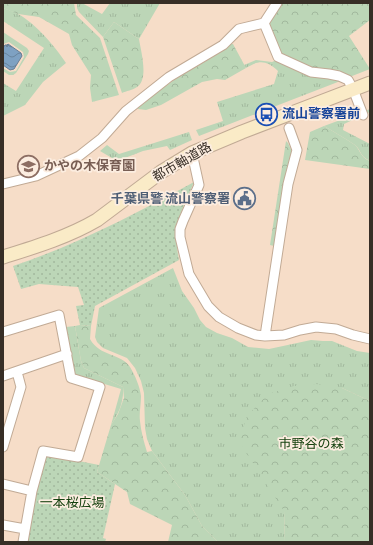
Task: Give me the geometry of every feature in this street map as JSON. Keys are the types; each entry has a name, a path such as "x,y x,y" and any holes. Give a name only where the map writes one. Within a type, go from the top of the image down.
{"street":[{"path":"3,184 36,176 79,156 102,138 126,111 169,77 223,45 239,29 264,23 276,3"},
{"path":"264,23 278,57 310,72 339,76 348,80 363,115"},
{"name":"都市軸道路","path":"3,257 54,240 87,226 161,172 192,153 242,132 370,83"},
{"path":"265,336 288,184 297,150 289,128"},
{"path":"192,153 199,185 180,229 185,261 189,274 208,306 219,317 238,328 256,335 284,335 316,327 336,328 353,335 370,339"},
{"path":"3,331 59,315 71,378 100,387 78,456 43,451 32,491 23,542"},
{"path":"3,376 67,354"},
{"path":"3,447 21,387 17,372"},
{"path":"3,484 32,491"},
{"path":"3,525 26,529"}],"green space":[{"path":"3,3 74,3 76,15 100,38 119,95 92,102 90,88 91,75 72,45 69,34 39,17 18,14 3,8"},
{"path":"77,3 82,3 102,14 110,3 160,3 139,39 114,22 103,37 79,12"},
{"path":"280,3 370,3 370,20 349,36 370,69 347,78 311,70 283,58 268,23 276,14"},
{"path":"3,8 16,13 38,29 66,63 43,82 25,105 3,116 3,83 16,91 44,48 3,21"},
{"path":"114,22 139,39 143,65 143,78 141,83 137,87 122,93 103,37"},
{"path":"3,32 27,48 29,51 16,73 13,75 9,75 3,71 3,68 10,72 16,71 24,57 23,52 9,42 3,44"},
{"path":"229,44 233,44 246,68 225,80 217,79 202,82 161,105 146,110 138,109 139,105 185,73 213,57"},
{"path":"279,59 343,80 199,136 196,130 223,121 217,102 274,84 278,71 270,65 262,62 246,68 244,65 256,60 272,62"},
{"path":"370,109 370,112 344,124 343,130 370,144 370,161 362,155 355,145 324,126"},
{"path":"324,126 355,145 362,156 370,161 370,169 305,160 310,132"},
{"path":"189,132 192,140 170,150 167,146 143,151 117,161 100,151 107,145 119,154"},
{"path":"286,141 292,152 274,246 270,245"},
{"path":"194,182 182,211 177,228 177,248 179,260 95,306 91,326 80,325 76,306 84,305 78,287 39,284 21,289 13,266 60,249 82,239"},
{"path":"173,268 182,291 206,327 217,333 232,338 248,347 269,349 311,340 332,341 357,351 370,353 370,401 342,388 284,511 285,542 217,541 202,526 185,495 152,451 147,439 145,428 144,393 141,381 135,368 127,358 103,348 97,342 95,337 99,308"},
{"path":"75,326 81,361 84,368 123,387 123,398 111,425 121,389 78,376 73,373 66,327"},
{"path":"75,326 91,326 90,339 94,345 99,349 121,359 132,370 141,396 140,421 147,452 152,451 185,495 202,526 217,541 232,542 168,542 172,525 130,504 127,492 97,472 111,425 118,414 124,398 123,387 84,368 81,361"},
{"name":"市野谷の森","path":"316,384 342,388 370,401 370,542 285,542 284,511 239,442 247,416 268,394 294,386"},
{"name":"一本桜広場","path":"48,455 99,465 97,472 115,484 103,538 106,539 105,542 27,542 39,473 44,457"}],"water":[{"path":"8,44 21,53 22,56 14,69 10,70 3,65 3,48"}],"place":[{"name":"流山警察署前","path":"267,114"},
{"name":"かやの木保育園","path":"29,166"},
{"name":"千葉県警 流山警察署","path":"245,199"}]}
